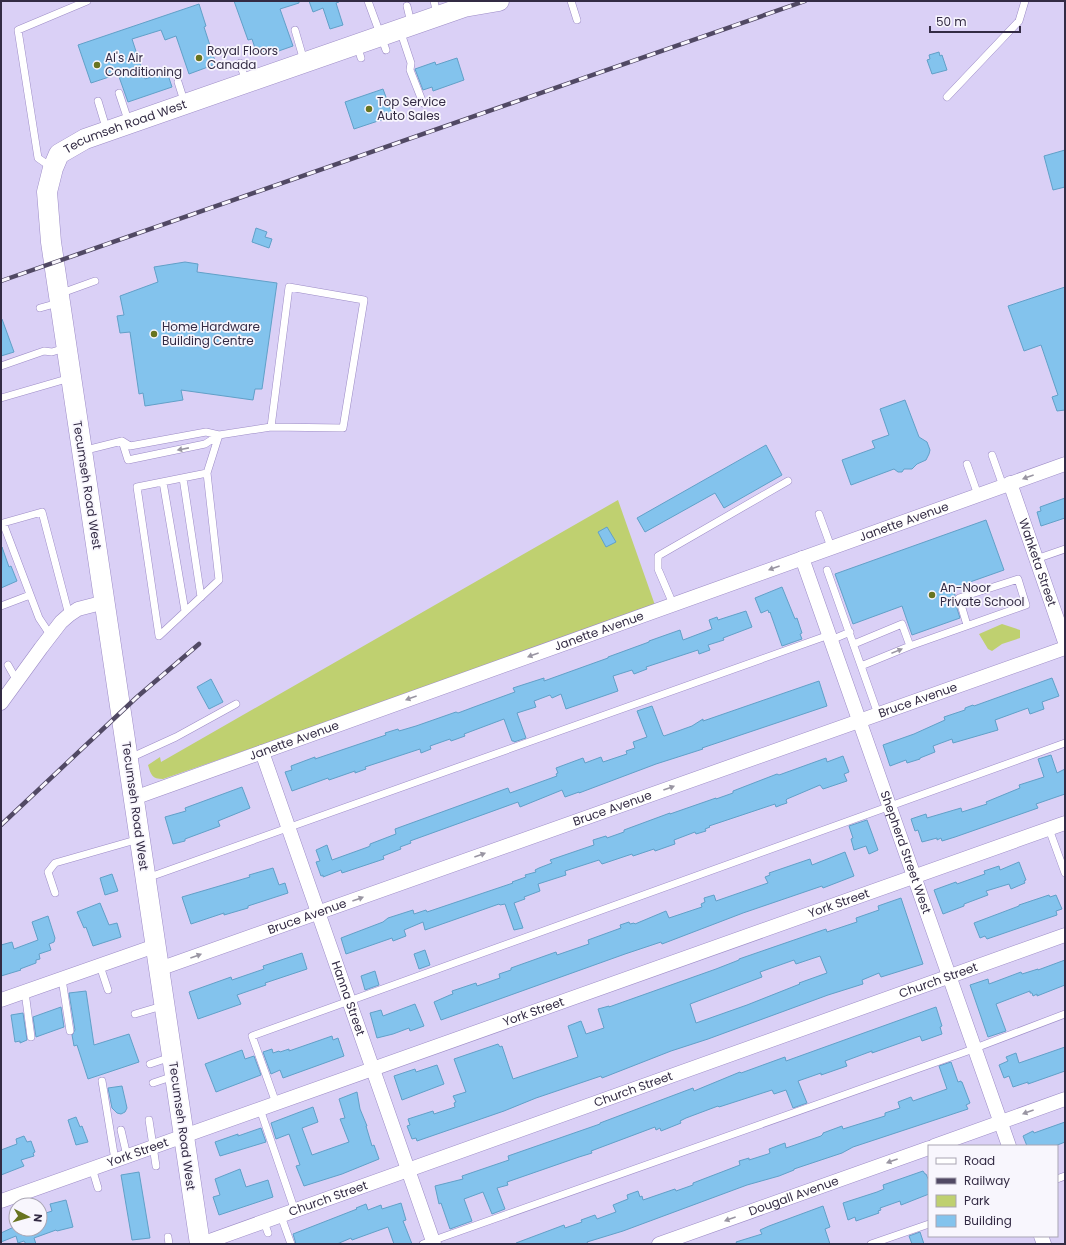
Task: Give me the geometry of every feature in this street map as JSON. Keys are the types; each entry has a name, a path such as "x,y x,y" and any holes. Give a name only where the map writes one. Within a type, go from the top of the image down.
{"main road":[{"name":"Tecumseh Road West","path":"201,1244 155,946 51,242 47,192 53,168 59,154 85,139 305,63 359,51 383,43 436,9 499,1"}],"street":[{"name":"Janette Avenue","path":"134,798 1065,464"},
{"name":"Wahketa Street","path":"1006,485 1036,560 1065,642"},
{"name":"Shepherd Street West","path":"802,558 1009,1145"},
{"path":"1,703 10,688 69,615 78,609 105,602"},
{"name":"Bruce Avenue","path":"159,969 1065,648"},
{"name":"Hanna Street","path":"262,752 408,1170 430,1243"},
{"name":"York Street","path":"1,1201 1065,823"},
{"name":"Church Street","path":"201,1244 266,1227 281,1216 1065,935"},
{"path":"1,1000 155,946"},
{"path":"937,1145 1065,1099"},
{"name":"Dougall Avenue","path":"659,1244 928,1148"}],"lane":[{"path":"53,168 38,158 18,30 87,1"},
{"path":"368,1 383,43"},
{"path":"571,1 577,20"},
{"path":"947,97 1019,21 1025,1"},
{"path":"407,6 406,27 411,63 410,70 424,103"},
{"path":"295,30 305,63"},
{"path":"240,63 246,83"},
{"path":"178,82 185,104"},
{"path":"119,93 129,123"},
{"path":"98,101 108,131"},
{"path":"40,308 95,281"},
{"path":"122,441 128,460 205,444 219,436 271,427 343,428 364,300 289,287 271,427"},
{"path":"1,366 44,351 52,352 67,347"},
{"path":"1,398 71,378"},
{"path":"82,451 122,441 130,446 206,432 219,436"},
{"path":"207,473 137,487 159,636 219,580 207,473 219,436"},
{"path":"992,455 1006,485"},
{"path":"967,464 978,495"},
{"path":"183,478 201,597"},
{"path":"673,604 658,569 658,556 788,481"},
{"path":"163,482 185,612"},
{"path":"51,636 39,618 3,523 42,512 69,615"},
{"path":"819,514 831,547"},
{"path":"1036,560 1065,550"},
{"path":"827,570 878,714"},
{"path":"861,666 910,646 1026,605 1018,579 959,598 968,625"},
{"path":"1,606 30,595"},
{"path":"854,644 902,624 910,646"},
{"path":"145,878 830,637 850,632"},
{"path":"8,665 10,688"},
{"path":"128,759 176,737 236,704"},
{"path":"276,1103 252,1036 1065,743"},
{"path":"1049,829 1065,873"},
{"path":"55,893 48,872 55,863 140,839"},
{"path":"100,966 108,990"},
{"path":"62,979 70,1031"},
{"path":"25,992 31,1037"},
{"path":"135,1014 164,1005"},
{"path":"430,1243 975,1048 1065,1014"},
{"path":"150,1064 172,1056"},
{"path":"154,1083 175,1076"},
{"path":"102,1082 121,1158"},
{"path":"260,1109 295,1211"},
{"path":"149,1120 156,1166"},
{"path":"121,1130 121,1158"},
{"path":"92,1168 98,1188"},
{"path":"281,1216 290,1244"},
{"path":"871,1244 928,1224"}],"green space":[{"path":"618,500 656,608 163,779 156,778 151,774 148,765 160,757 161,762"},
{"path":"1002,624 1020,630 1020,638 1002,644 992,651 988,649 979,634"}],"building":[{"path":"234,1 299,1 299,3 280,9 293,46 270,54 268,50 257,54 252,39 248,40"},
{"path":"309,1 338,1 339,2 336,3 343,25 330,29 323,8 313,12"},
{"name":"Royal Floors Canada","path":"199,4 206,26 204,27 216,64 189,74 176,36 165,40 161,30 132,39 145,79 167,72 172,87 128,102 118,74 91,83 78,45"},
{"path":"939,52 940,56 942,55 947,70 932,74 927,60 930,59 929,55"},
{"path":"457,58 464,80 433,91 432,87 423,90 415,69 435,62 436,65"},
{"name":"Top Service Auto Sales","path":"383,89 393,116 354,129 345,102"},
{"path":"1065,150 1065,187 1053,190 1044,156"},
{"path":"256,228 267,232 265,237 272,239 269,248 252,242"},
{"path":"185,262 198,264 197,272 277,283 262,389 255,389 253,400 181,390 183,400 145,406 143,393 139,394 130,332 120,333 117,316 124,315 120,296 158,282 154,267"},
{"path":"1065,287 1065,410 1057,411 1052,397 1058,395 1041,345 1024,351 1008,306"},
{"path":"2,319 14,352 1,356 1,320"},
{"path":"905,400 919,437 927,442 930,450 926,460 917,464 912,469 904,469 902,472 898,472 894,469 851,485 842,460 875,448 872,441 889,435 880,409"},
{"path":"766,445 782,475 724,508 715,493 645,532 637,518"},
{"path":"1065,498 1065,518 1041,526 1037,512 1041,511 1040,507"},
{"path":"986,520 1004,570 953,588 955,595 954,599 960,618 912,635 902,606 853,624 835,574"},
{"path":"607,527 616,542 606,547 598,532"},
{"path":"2,547 9,567 11,566 17,581 1,588"},
{"path":"782,587 795,619 797,618 802,633 800,634 802,639 782,646 770,612 769,613 768,610 761,613 755,598"},
{"path":"746,611 752,627 723,638 724,640 708,645 710,650 699,654 698,650 646,667 647,669 634,674 632,670 613,676 618,691 566,709 561,694 552,698 550,695 534,701 536,707 517,713 526,738 514,742 512,741 504,719 464,734 465,736 451,741 450,739 430,746 431,749 421,753 420,749 365,767 366,769 355,773 355,771 329,780 328,778 292,791 285,772 292,770 291,766 386,735 385,733 398,729 399,731 456,712 458,713 515,692 513,688 544,678 544,681 680,630 683,640 712,629 709,620 717,617 718,620"},
{"path":"1052,678 1059,696 1042,702 1044,709 1030,714 1028,708 995,720 998,730 953,743 952,739 933,746 935,752 920,759 907,763 906,760 890,766 883,745 914,734 945,720 944,717 965,710 965,708"},
{"path":"211,679 223,702 209,709 197,687"},
{"path":"819,681 827,706 656,764 579,793 565,797 562,790 520,807 518,802 410,841 411,843 400,847 401,849 383,856 384,859 342,873 341,870 323,877 323,875 321,876 316,862 320,861 316,850 327,845 332,860 368,847 370,844 396,834 395,829 508,788 510,793 557,776 556,774 558,773 556,768 583,758 585,763 601,757 603,762 627,754 626,751 635,748 633,742 647,737 637,711 652,706 664,736 692,726 703,719 703,721"},
{"path":"1051,755 1057,773 1065,769 1065,794 1036,804 1038,808 942,841 941,838 937,840 937,838 922,842 918,830 915,831 911,819 926,814 927,818 961,808 962,812 987,804 986,802 1020,788 1019,785 1044,777 1038,759"},
{"path":"843,756 849,772 844,774 847,781 823,789 820,785 787,799 787,803 776,807 775,804 709,826 710,827 705,829 706,831 696,834 695,832 674,840 675,844 655,851 654,849 633,856 632,854 602,864 599,860 565,871 566,875 538,884 540,891 524,897 525,899 514,903 523,928 514,930 505,904 499,904 425,930 423,922 404,930 406,936 393,941 392,938 346,954 341,938 383,922 388,918 413,910 414,914 426,910 427,912 513,883 512,882 526,877 525,875 536,872 535,870 552,863 550,860 594,845 593,840 606,836 607,838 670,813 733,793 733,791 777,774 779,775 826,758 827,762"},
{"path":"242,787 250,808 218,821 220,826 185,839 185,841 173,844 165,817 186,811 185,808"},
{"path":"867,820 878,850 869,854 866,846 854,850 851,839 853,838 849,826"},
{"path":"845,852 854,876 823,888 822,886 743,913 662,944 661,942 625,954 441,1020 434,1002 453,994 452,991 476,983 477,986 500,978 499,974 511,970 511,968 556,952 557,955 589,944 588,940 621,928 620,925 629,922 630,924 635,924 666,911 669,918 702,907 701,904 705,902 704,898 714,895 716,901 768,883 765,877 770,875 769,873 810,859 812,865"},
{"path":"1019,862 1026,880 1024,881 1025,883 1011,889 1009,884 986,891 988,895 943,914 934,890 985,874 984,871 999,866 1000,870"},
{"path":"273,868 279,885 285,883 288,893 248,906 248,908 224,915 224,913 191,924 182,897 250,877 249,875"},
{"path":"112,874 118,891 105,895 100,878"},
{"path":"1049,895 1050,897 1056,895 1062,909 1056,911 1057,915 987,939 985,936 980,938 974,923"},
{"path":"901,898 923,964 881,977 879,973 862,980 863,984 671,1051 602,1078 601,1076 536,1098 504,1111 417,1141 416,1138 412,1139 407,1126 410,1125 408,1119 433,1111 434,1114 455,1107 454,1103 456,1102 453,1096 466,1092 454,1059 498,1044 500,1047 502,1046 513,1079 578,1057 568,1026 581,1021 586,1034 604,1028 598,1009 609,1007 826,929 827,932 857,922 856,918 879,910 878,906","holes":["820,956 827,973 747,1005 696,1023 690,1004 762,977 760,972 794,960 796,964"]},
{"path":"100,903 109,925 117,923 121,937 93,946 86,927 84,928 77,912"},
{"path":"48,916 55,938 54,942 49,944 51,950 39,954 40,959 36,960 36,963 20,969 21,970 1,976 1,945 12,942 14,949 38,940 32,922"},
{"path":"425,950 430,965 419,969 414,954"},
{"path":"302,953 307,969 265,983 266,985 237,995 241,1004 198,1019 189,992 231,977 232,980 264,969 263,966"},
{"path":"1065,960 1065,985 1037,996 1037,994 1033,996 1030,991 996,1004 1006,1031 988,1037 970,985 988,979 989,984 1021,972 1022,974 1038,970"},
{"path":"375,971 379,985 365,990 361,976"},
{"path":"86,991 94,1045 129,1034 139,1062 88,1079 77,1045 74,1046 72,1035 75,1030 69,993"},
{"path":"415,1004 424,1026 410,1031 409,1028 377,1038 370,1013 381,1010 383,1016"},
{"path":"61,1007 64,1027 36,1037 33,1017"},
{"path":"936,1007 942,1026 940,1027 942,1034 922,1041 920,1036 872,1053 872,1051 845,1061 847,1066 798,1081 807,1103 793,1108 786,1090 774,1094 772,1090 719,1107 718,1106 686,1118 680,1121 681,1123 661,1131 660,1128 656,1130 655,1127 591,1151 592,1153 507,1182 508,1185 497,1188 505,1209 492,1214 483,1192 464,1199 472,1221 450,1229 441,1203 439,1204 435,1186 463,1179 462,1176 509,1160 508,1156 600,1124 693,1088 694,1091 740,1072 741,1073 785,1057 786,1061"},
{"path":"23,1013 27,1040 20,1043 20,1041 15,1042 11,1015"},
{"path":"332,1036 333,1040 338,1038 344,1056 283,1078 280,1070 271,1074 263,1052 272,1049 273,1053 289,1049 289,1051"},
{"path":"1065,1047 1065,1071 1028,1084 1028,1082 1013,1087 1009,1076 1004,1078 999,1065 1008,1061 1006,1057 1016,1053 1019,1063"},
{"path":"242,1050 245,1059 254,1056 261,1075 216,1092 205,1064"},
{"path":"951,1062 958,1082 962,1082 970,1103 966,1105 968,1109 853,1147 842,1153 794,1169 779,1176 747,1185 623,1231 587,1242 588,1244 516,1244 564,1225 565,1228 582,1222 581,1220 595,1215 597,1219 616,1212 613,1205 628,1199 627,1195 638,1191 643,1200 675,1189 676,1191 740,1165 739,1161 749,1158 749,1160 768,1154 770,1153 769,1149 785,1143 786,1148 821,1136 823,1133 842,1126 843,1129 885,1116 885,1113 900,1108 898,1102 911,1097 913,1101 947,1089 939,1066"},
{"path":"437,1065 444,1084 402,1100 394,1076 415,1069 416,1072"},
{"path":"122,1086 127,1108 125,1112 121,1114 117,1113 112,1108 108,1088"},
{"path":"357,1092 360,1109 367,1126 372,1146 374,1145 379,1159 342,1174 304,1186 296,1166 300,1165 289,1134 276,1139 271,1123 313,1107 318,1122 302,1128 312,1155 349,1142 340,1119 345,1118 339,1099"},
{"path":"76,1117 80,1127 82,1126 88,1142 76,1145 68,1120"},
{"path":"1065,1122 1065,1142 1058,1145 1027,1145 1023,1136 1033,1131 1034,1133"},
{"path":"261,1128 266,1142 220,1156 215,1142"},
{"path":"24,1136 27,1142 31,1141 35,1152 33,1153 34,1156 21,1160 24,1166 1,1175 1,1150 17,1144 16,1139"},
{"path":"240,1169 246,1187 268,1180 273,1197 219,1215 213,1197 220,1195 215,1179"},
{"path":"923,1171 928,1179 928,1194 901,1205 900,1201 880,1208 881,1210 878,1211 879,1213 856,1221 855,1217 848,1220 843,1203 884,1189 883,1185"},
{"path":"139,1172 150,1238 132,1240 121,1175"},
{"path":"66,1200 73,1227 48,1233 48,1212 52,1211 50,1204"},
{"path":"401,1203 406,1220 403,1221 412,1244 394,1244 388,1227 352,1240 351,1238 337,1244 296,1244 293,1234 357,1209 356,1208 366,1204 368,1210 381,1205 382,1209"},
{"path":"823,1206 830,1227 825,1229 830,1244 737,1244 736,1242 762,1234 760,1230"},
{"path":"8,1230 8,1237 14,1237 1,1242 1,1233"},
{"path":"920,1232 924,1244 912,1244 909,1236"},
{"path":"16,1237 37,1237 34,1238 36,1244 26,1244 24,1241 18,1243"}],"railway":[{"path":"1,281 805,1"},
{"path":"1,825 137,697 199,644"}],"place":[{"name":"Royal Floors Canada","path":"199,58"},
{"name":"Al's Air Conditioning","path":"97,65"},
{"name":"Top Service Auto Sales","path":"369,109"},
{"name":"Home Hardware Building Centre","path":"154,334"},
{"name":"An-Noor Private School","path":"932,595"}]}
